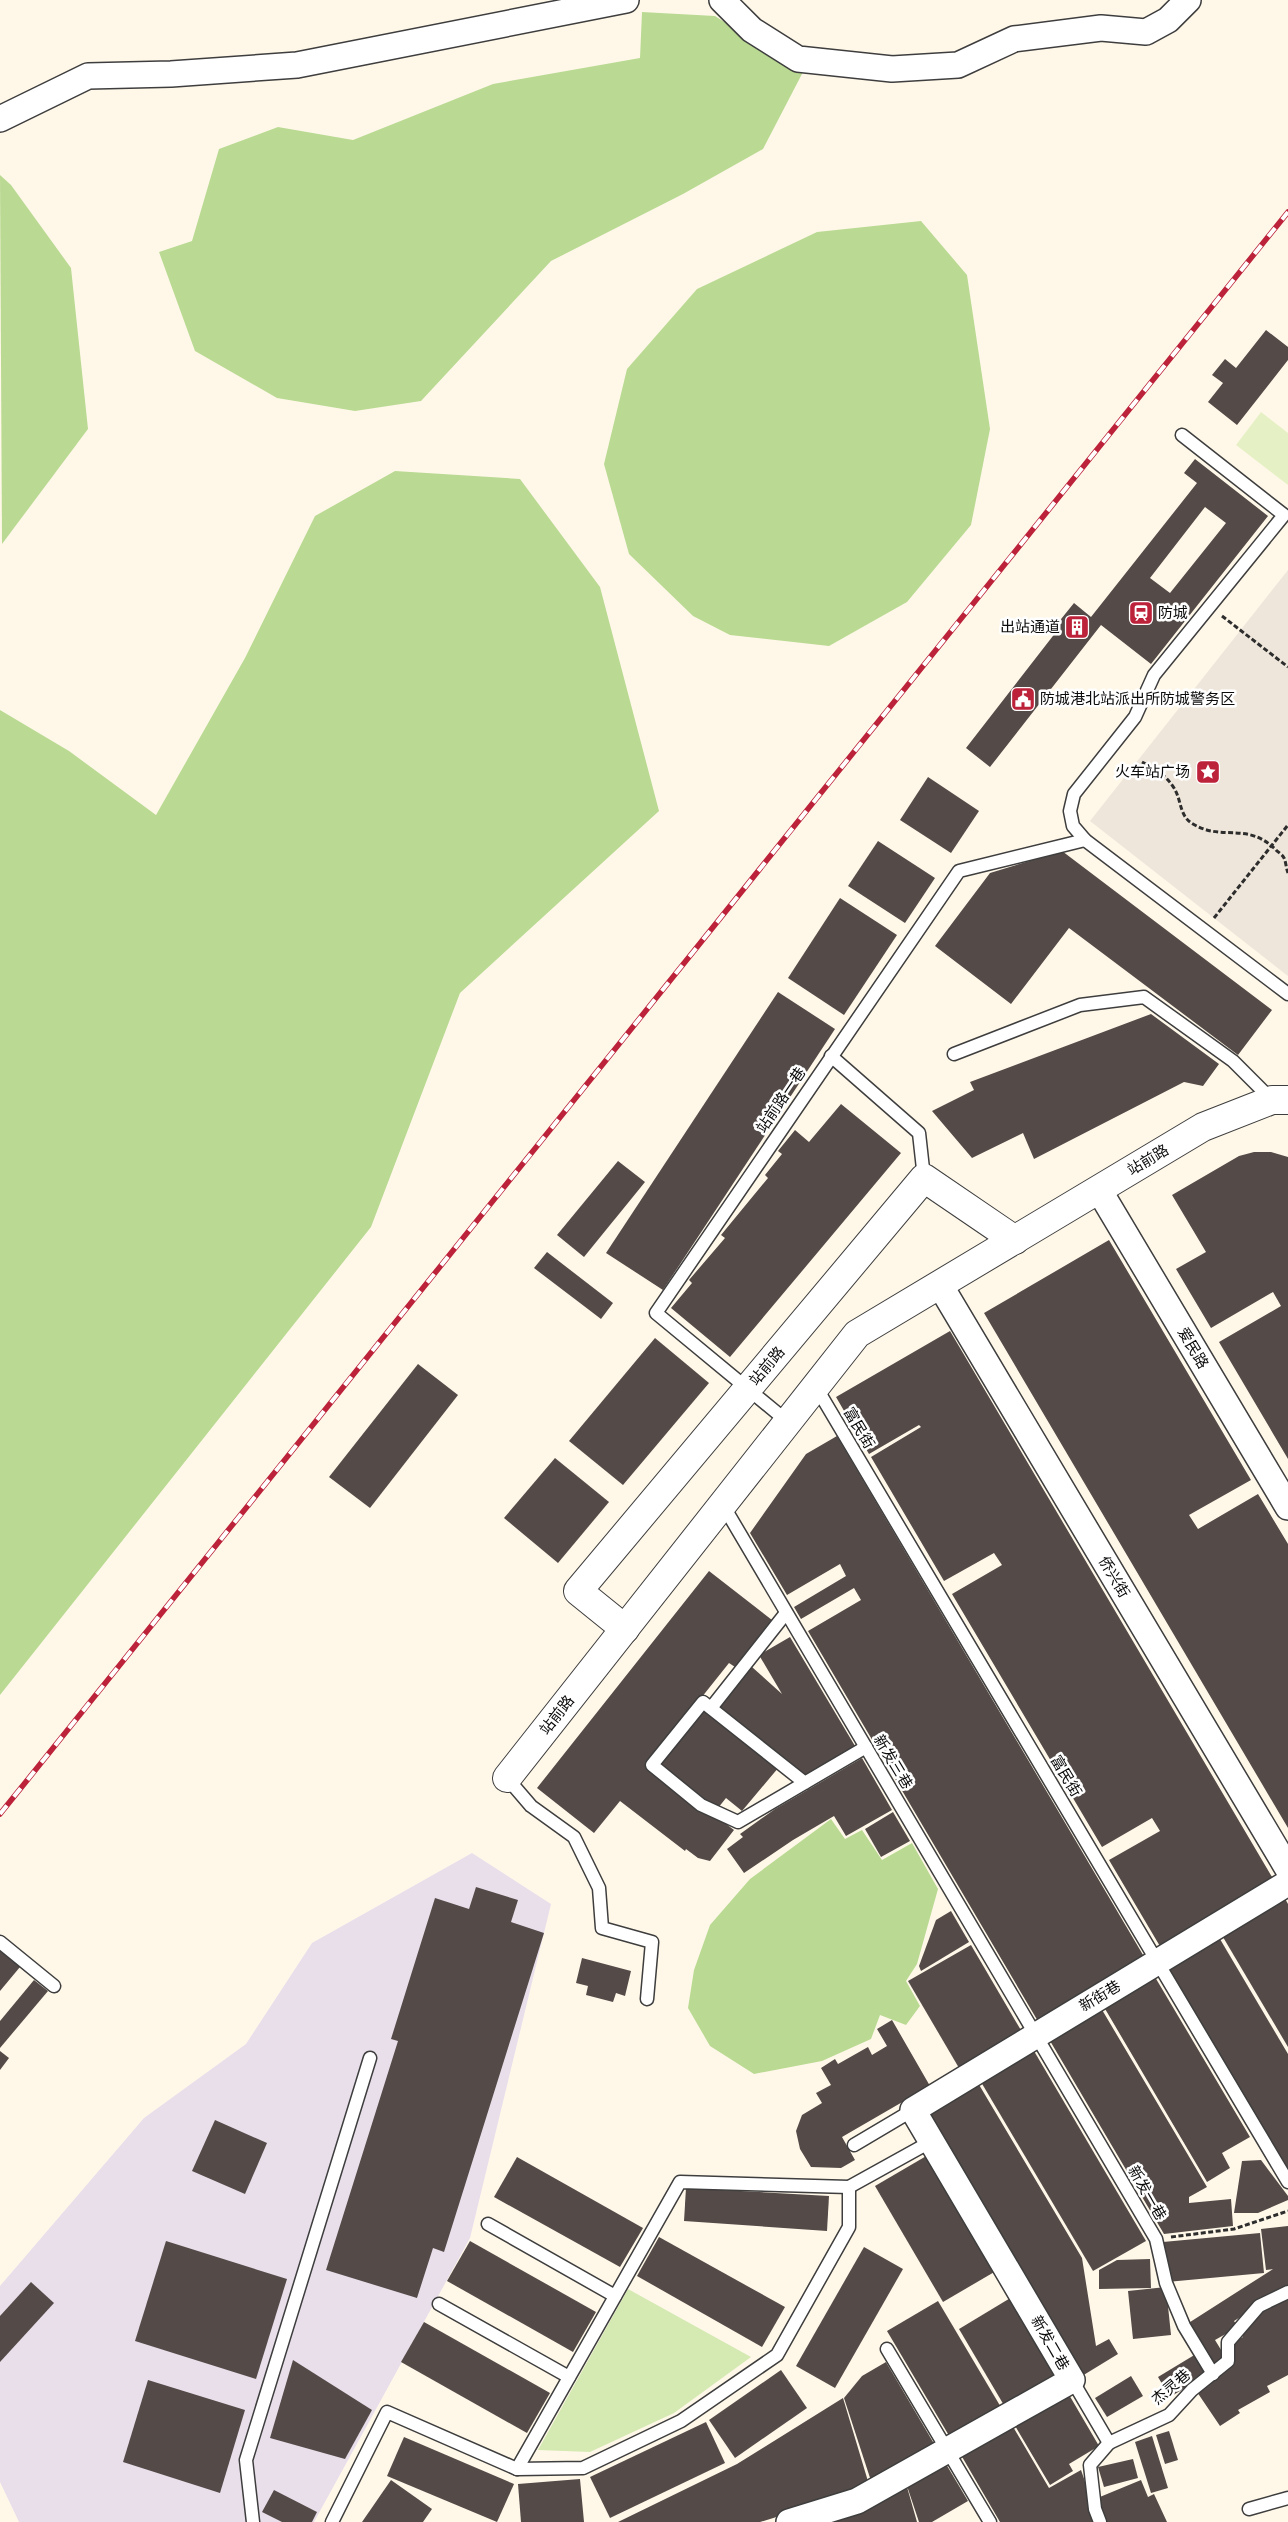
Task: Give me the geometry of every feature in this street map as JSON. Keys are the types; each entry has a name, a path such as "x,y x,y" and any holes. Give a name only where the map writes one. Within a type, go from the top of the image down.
{"street":[{"path":"0,119 88,76 171,74 297,65 626,0"},
{"path":"722,0 752,30 798,59 892,69 958,65 1014,38 1102,28 1146,32 1168,20 1188,0"},
{"name":"站前路","path":"507,1778 857,1334 1203,1127 1280,1100"},
{"path":"924,1178 1015,1240"},
{"name":"站前路","path":"625,1629 578,1591 924,1178"},
{"name":"爱民路","path":"1099,1190 1288,1507"},
{"name":"侨兴街","path":"940,1285 1288,1869"},
{"name":"新街巷","path":"913,2110 1288,1883"},
{"name":"新发二巷","path":"789,2522 857,2501 948,2452 1072,2380 913,2110"}],"lane":[{"path":"1182,435 1286,512 1154,675 1134,717 1074,794 1070,810 1073,826 1085,840 1288,994"},
{"name":"站前路一巷","path":"788,1422 656,1314 830,1056 959,871 1085,840"},
{"path":"954,1054 1080,1005 1144,997 1233,1062 1280,1100"},
{"path":"830,1056 919,1133 924,1178"},
{"name":"富民街","path":"816,1387 1288,2182"},
{"name":"新发三巷","path":"723,1505 1036,2035"},
{"path":"711,1708 786,1613"},
{"path":"805,1783 703,1702 652,1765 700,1805 738,1822 805,1783 866,1747"},
{"path":"507,1778 531,1806 574,1837 599,1888 602,1928 652,1942 647,1999"},
{"path":"0,1942 54,1986"},
{"name":"新发一巷","path":"1036,2035 1156,2239 1166,2283 1184,2326 1213,2374"},
{"path":"253,2522 246,2460 370,2058"},
{"path":"854,2145 913,2110"},
{"path":"517,2469 680,2182 849,2187 932,2141"},
{"path":"332,2522 387,2412 517,2469 583,2468 681,2421 777,2355 849,2226 849,2187"},
{"path":"488,2224 615,2296"},
{"name":"杰灵巷","path":"1109,2443 1169,2414 1192,2390 1228,2361 1228,2342 1259,2306 1288,2292"},
{"path":"439,2304 569,2377"},
{"path":"887,2349 990,2522"},
{"path":"1072,2380 1109,2443 1090,2465 1095,2509 1100,2522"},
{"path":"1249,2509 1288,2498"}],"path":[{"path":"1210,606 1288,667"},
{"path":"1142,762 1163,773 1175,789 1183,815 1192,824 1206,830 1222,833 1247,832 1272,846 1284,858 1288,873"},
{"path":"1204,931 1288,825"},
{"path":"1156,2239 1234,2229 1288,2211"}],"shaded area":[{"name":"火车站广场","path":"1288,570 1288,976 1090,821"},
{"path":"472,1853 551,1904 470,2238 314,2522 19,2522 0,2482 0,2286 144,2118 246,2044 312,1943"}],"green space":[{"path":"642,12 715,16 803,72 763,149 683,194 551,261 421,401 355,411 277,398 195,351 159,252 192,241 219,149 278,127 353,140 493,84 640,58"},
{"path":"0,175 11,185 71,268 88,429 2,544"},
{"path":"921,221 967,275 990,429 971,525 907,602 829,646 730,635 693,616 629,554 604,464 627,369 697,289 817,232"},
{"path":"1261,412 1288,433 1288,485 1236,445"},
{"path":"395,471 520,479 600,587 659,811 460,993 371,1227 0,1695 0,710 69,751 156,815 245,658 315,516"},
{"path":"831,1819 845,1839 862,1830 882,1860 912,1843 938,1889 917,1964 906,1981 920,2006 906,2025 880,2015 871,2039 822,2061 754,2074 710,2046 688,2008 694,1970 710,1925 750,1879"},
{"path":"628,2289 751,2357 674,2413 590,2452 538,2450"}],"building":[{"path":"1266,330 1288,347 1288,360 1237,425 1208,402 1223,383 1212,375 1225,359 1236,368"},
{"path":"1195,459 1268,516 1151,664 1101,625 990,767 966,748 1056,632 1053,629 1074,603 1091,617 1197,483 1184,473","holes":["1205,507 1226,523 1170,593 1150,578"]},
{"path":"928,777 979,811 951,853 900,820"},
{"path":"878,841 935,878 905,923 848,886"},
{"path":"1062,851 1272,1010 1238,1055 1069,928 1011,1004 935,946 990,873"},
{"path":"840,898 897,935 844,1015 788,978"},
{"path":"778,992 835,1029 663,1290 606,1253"},
{"path":"1151,1014 1219,1064 1203,1086 1184,1082 1034,1159 1023,1133 972,1158 932,1111 974,1090 970,1082"},
{"path":"841,1104 901,1153 730,1357 671,1308 692,1283 689,1280 725,1238 721,1235 768,1178 765,1175 782,1154 778,1151 795,1130 809,1142"},
{"path":"1254,1152 1271,1152 1288,1157 1288,1459 1219,1342 1281,1306 1273,1292 1211,1328 1176,1269 1206,1252 1172,1195 1239,1156"},
{"path":"618,1161 645,1182 584,1257 557,1235"},
{"path":"1109,1240 1251,1480 1189,1515 1198,1529 1258,1494 1288,1544 1288,1828 984,1313"},
{"path":"547,1252 613,1303 601,1319 534,1268"},
{"path":"950,1331 1275,1882 1161,1948 1109,1860 1160,1831 1152,1818 1102,1847 952,1594 1002,1565 994,1553 944,1581 871,1457 921,1427 919,1425 869,1454 836,1397"},
{"path":"655,1338 709,1383 623,1485 569,1441"},
{"path":"418,1364 458,1395 370,1508 329,1477"},
{"path":"837,1436 1146,1960 1039,2023 808,1631 861,1600 854,1588 801,1619 794,1607 846,1576 840,1564 787,1595 750,1533 806,1454"},
{"path":"555,1458 609,1502 558,1563 504,1518"},
{"path":"709,1571 772,1620 735,1667 729,1663 646,1767 711,1817 713,1814 734,1830 710,1861 698,1858 686,1849 685,1851 620,1801 594,1833 537,1788"},
{"path":"790,1637 855,1746 803,1776 718,1708 752,1667 782,1694 759,1655"},
{"path":"704,1706 779,1767 742,1811 726,1798 718,1808 703,1801 657,1764"},
{"path":"862,1758 892,1810 846,1836 834,1816 793,1840 744,1873 727,1849 743,1837 740,1834 775,1809"},
{"path":"893,1812 910,1841 881,1857 865,1829"},
{"path":"476,1887 518,1900 511,1922 544,1933 444,2252 433,2248 417,2298 326,2270 398,2041 391,2039 435,1898 469,1909"},
{"path":"1283,1895 1288,1904 1288,2047 1220,1932"},
{"path":"951,1911 969,1942 921,1971 919,1966 936,1920"},
{"path":"1217,1934 1288,2054 1288,2170 1166,1964"},
{"path":"971,1945 1022,2032 959,2068 908,1981"},
{"path":"0,1951 20,1967 0,1991"},
{"path":"582,1958 631,1971 625,1996 616,1993 613,2002 586,1995 588,1986 576,1983"},
{"path":"1152,1972 1250,2137 1222,2153 1230,2168 1207,2182 1101,2002"},
{"path":"34,1980 48,1991 0,2048 0,2021"},
{"path":"1098,2003 1207,2187 1189,2197 1189,2203 1231,2199 1233,2226 1164,2234 1046,2034"},
{"path":"892,2020 930,2086 842,2137 855,2160 841,2168 811,2167 800,2149 796,2131 802,2115 822,2103 816,2093 831,2085 821,2068 835,2059 838,2064 868,2047 872,2055 887,2046 877,2029"},
{"path":"0,2051 9,2058 0,2070"},
{"path":"1034,2051 1146,2241 1093,2271 981,2082"},
{"path":"978,2083 1082,2258 1096,2346 1109,2339 1118,2354 1082,2376 927,2114"},
{"path":"215,2120 267,2143 245,2194 192,2171"},
{"path":"928,2155 996,2271 943,2302 875,2186"},
{"path":"517,2157 643,2228 620,2267 494,2197"},
{"path":"1261,2160 1288,2196 1288,2200 1258,2213 1234,2213 1242,2161"},
{"path":"686,2188 829,2196 827,2231 684,2221"},
{"path":"1288,2226 1288,2288 1234,2321 1238,2327 1215,2340 1226,2358 1213,2367 1187,2324 1273,2269 1266,2270 1261,2229"},
{"path":"1260,2233 1264,2273 1167,2282 1163,2242"},
{"path":"659,2237 785,2307 762,2347 637,2276"},
{"path":"166,2241 287,2279 256,2379 135,2341"},
{"path":"470,2241 596,2312 573,2352 447,2281"},
{"path":"864,2247 903,2269 835,2388 796,2366"},
{"path":"1150,2259 1151,2288 1099,2289 1099,2270 1117,2260"},
{"path":"31,2282 54,2303 0,2362 0,2316"},
{"path":"1166,2287 1171,2335 1133,2339 1128,2291"},
{"path":"1288,2295 1288,2375 1267,2386 1270,2392 1238,2410 1240,2413 1220,2426 1195,2389 1232,2365 1230,2344 1243,2337 1240,2332 1252,2325 1249,2319 1263,2312 1261,2308"},
{"path":"1012,2297 1059,2376 1005,2407 959,2329"},
{"path":"938,2301 1002,2409 951,2439 887,2331"},
{"path":"424,2322 550,2393 527,2433 401,2362"},
{"path":"1196,2354 1208,2374 1170,2397 1158,2377"},
{"path":"293,2360 372,2410 345,2459 270,2438"},
{"path":"886,2362 936,2447 872,2484 844,2398 862,2376"},
{"path":"781,2370 807,2408 735,2458 709,2420"},
{"path":"1131,2376 1143,2396 1107,2417 1095,2398"},
{"path":"148,2380 245,2410 220,2493 123,2462"},
{"path":"1068,2393 1099,2446 1069,2464 1073,2471 1050,2485 1014,2424"},
{"path":"843,2398 870,2488 760,2522 618,2522 737,2464"},
{"path":"706,2422 725,2463 610,2518 590,2477"},
{"path":"1012,2425 1049,2488 1081,2470 1099,2522 1000,2522 961,2455"},
{"path":"1169,2431 1178,2460 1165,2464 1156,2435"},
{"path":"1152,2436 1168,2488 1151,2493 1135,2442"},
{"path":"404,2437 514,2484 497,2522 387,2476"},
{"path":"1133,2459 1138,2478 1104,2487 1098,2467"},
{"path":"946,2464 968,2501 932,2522 919,2522 907,2486"},
{"path":"580,2479 584,2522 521,2522 518,2484"},
{"path":"391,2480 432,2509 423,2522 362,2522"},
{"path":"1141,2480 1148,2497 1154,2494 1167,2522 1101,2522 1095,2499"},
{"path":"907,2487 917,2522 828,2522"},
{"path":"274,2490 317,2512 312,2522 282,2522 262,2512"}],"railway":[{"path":"0,1814 1288,212"}],"place":[{"name":"防城","path":"1141,613"},
{"name":"出站通道","path":"1077,627"},
{"name":"防城港北站派出所防城警务区","path":"1023,699"},
{"name":"火车站广场","path":"1208,772"}]}
